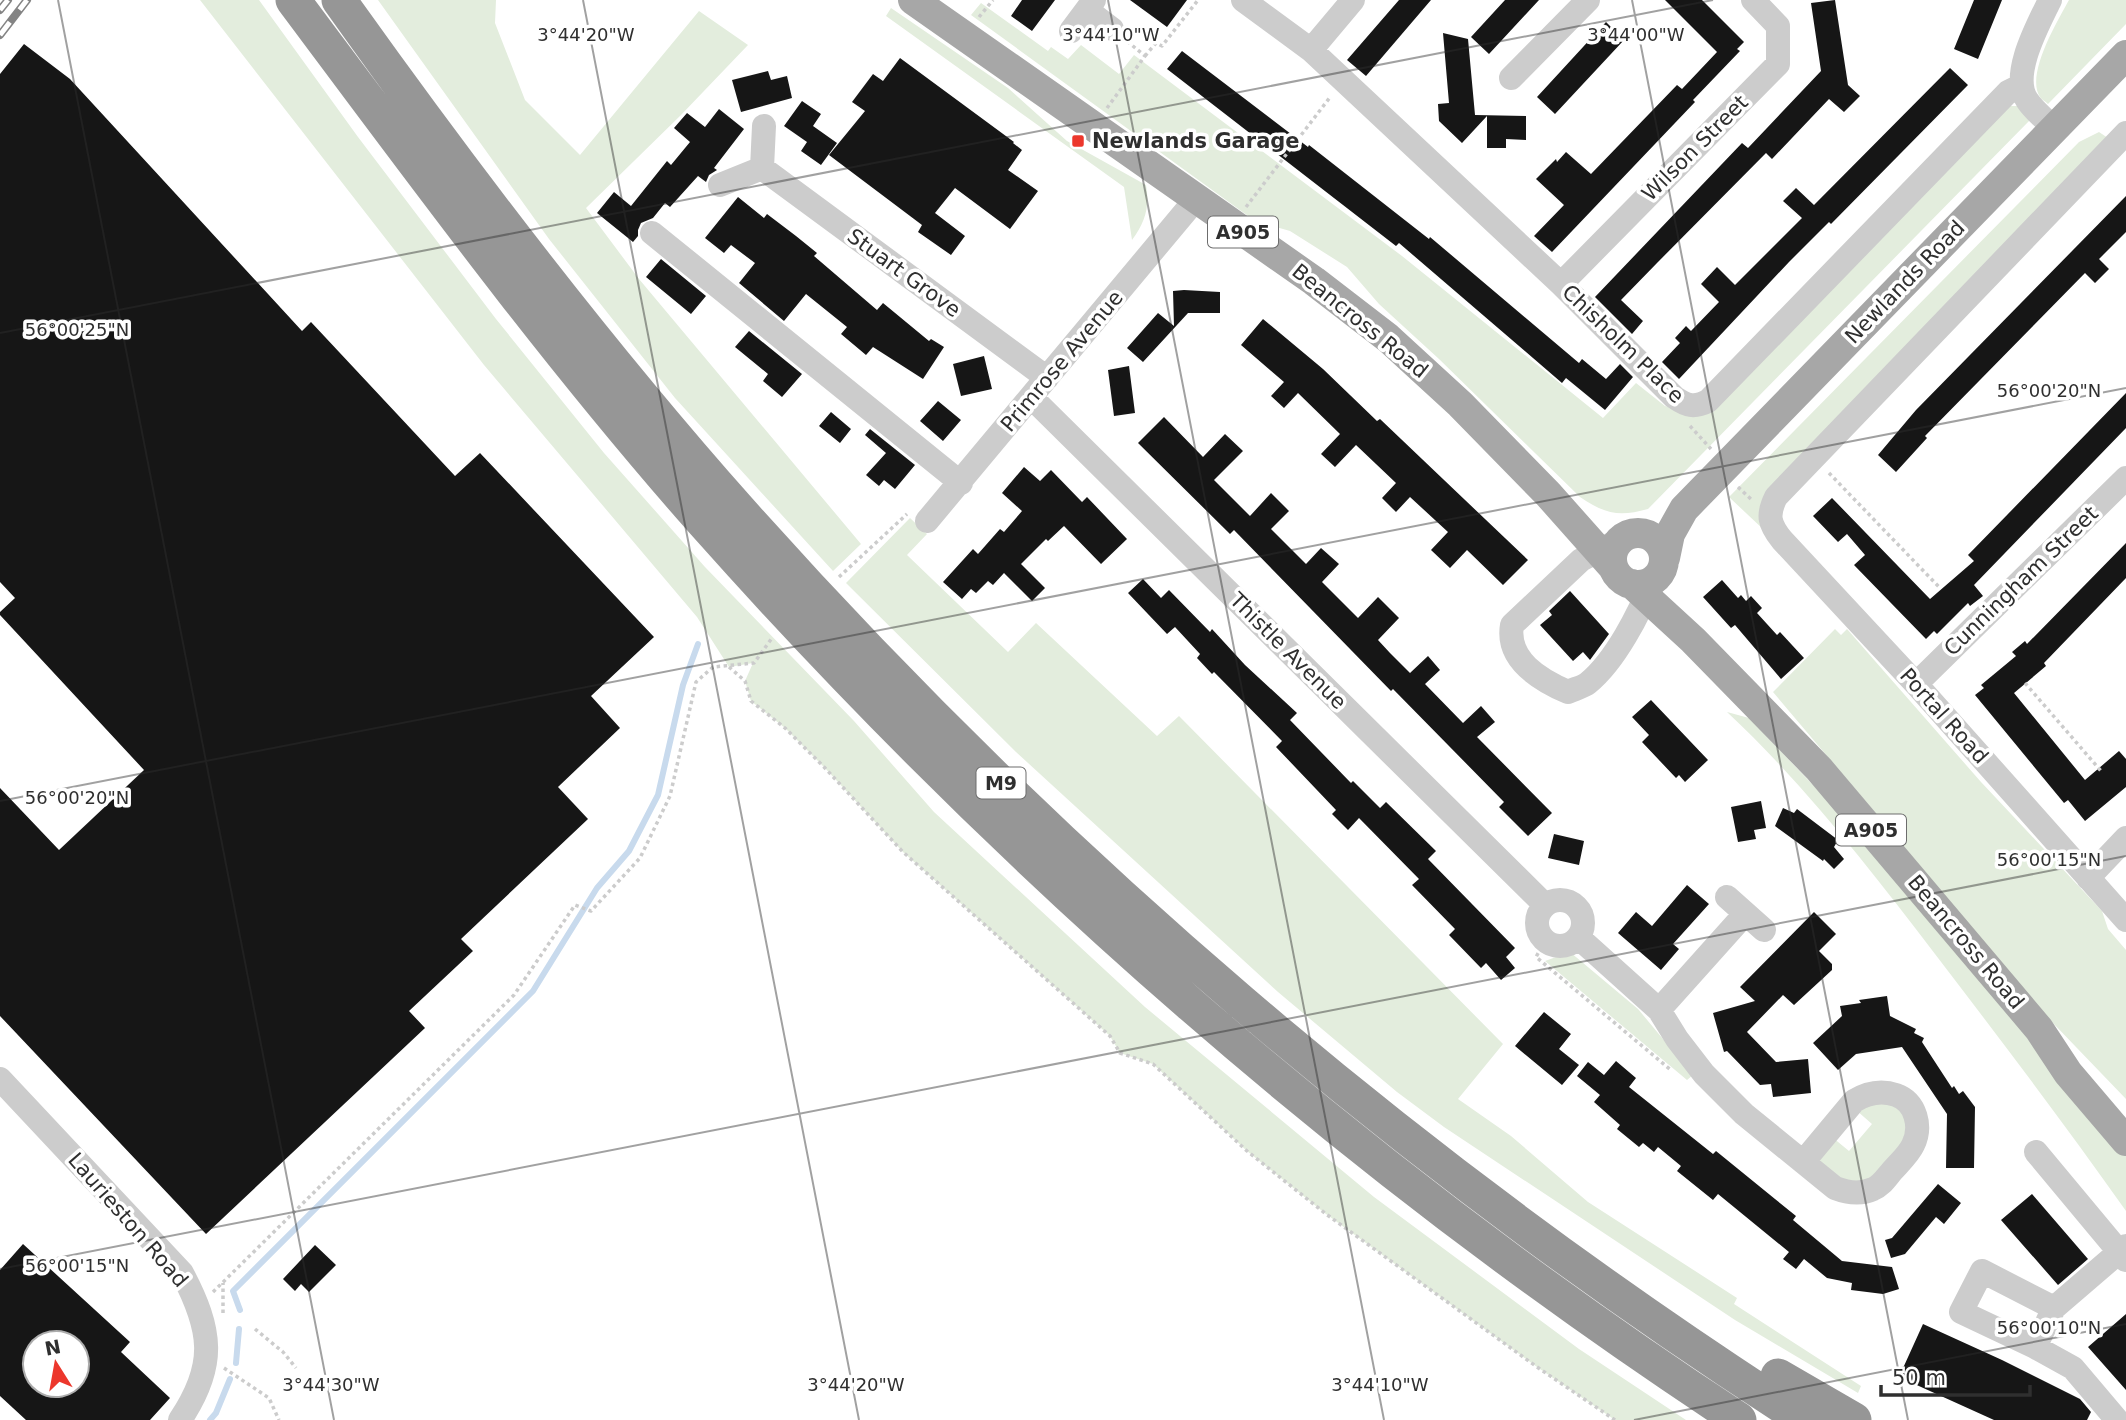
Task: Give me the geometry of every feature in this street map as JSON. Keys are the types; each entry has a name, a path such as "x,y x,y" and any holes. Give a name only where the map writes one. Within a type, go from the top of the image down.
{"highway":[{"name":"M9","path":"293,0 488,262 596,397 798,627 965,797 1204,1017 1329,1121 1558,1296 1739,1420"},
{"name":"M9","path":"339,0 470,181 579,320 736,506 826,604 1006,788 1101,878 1272,1028 1399,1130 1615,1293 1804,1420"},
{"path":"1399,1130 1709,1333 1854,1420"}],"main road":[{"name":"Beancross Road","path":"914,0 1314,281 1388,338 1460,404 1548,494 1577,517 1604,530 1636,561 1693,640 1819,769 2039,1029 2068,1073 2126,1140"},
{"name":"Newlands Road","path":"1636,561 2126,55"},
{"name":"Beancross Road","path":"2039,1029 2080,1061 2126,1111"}],"street":[{"name":"Chisholm Place","path":"1243,0 1311,50 1561,284 1686,406 1698,406 1708,401 2008,92 2020,86"},
{"path":"1311,50 1353,0"},
{"path":"1511,78 1588,0"},
{"name":"Wilson Street","path":"1561,284 1777,64 1778,26 1753,0"},
{"path":"2050,0 2023,64 2020,86 2027,101 2054,129"},
{"path":"1071,32 1090,5 1112,29"},
{"path":"720,185 762,168 764,126"},
{"path":"1770,509 1776,497 1808,464 2122,147"},
{"name":"Stuart Grove","path":"762,168 1047,378"},
{"name":"Primrose Avenue","path":"927,521 1196,199"},
{"path":"652,233 961,483"},
{"name":"Thistle Avenue","path":"1031,397 1545,905"},
{"name":"Cunningham Street","path":"1916,684 2126,478"},
{"name":"Portal Road","path":"1770,509 1769,519 1773,529 1916,684 2126,920"},
{"path":"1581,560 1636,561 1614,654 1587,683 1568,692 1529,669 1514,651 1510,635 1512,625 1581,560"},
{"path":"2088,878 2126,838"},
{"path":"1561,899 1577,906 1584,922 1579,938 1563,947 1553,946 1545,941 1539,933 1537,923 1539,913 1545,905 1561,899"},
{"path":"1659,1010 1736,905 1765,930"},
{"path":"1579,938 1659,1010 1704,1074 1744,1114 1836,1188 1849,1193 1872,1190 1880,1185 1912,1147 1916,1121 1913,1109 1903,1098 1888,1093 1864,1095 1854,1101 1804,1161"},
{"name":"Laurieston Road","path":"0,1079 181,1273 198,1304 207,1349 202,1376 180,1420"},
{"path":"2035,1347 2054,1308 2124,1253 2036,1152"},
{"path":"2054,1308 1982,1271 1961,1312 2073,1368 2117,1420"}],"path":[{"path":"1093,126 1145,56 1156,43 1162,46 1198,0"},
{"path":"1112,29 1145,56"},
{"path":"1238,228 1246,207 1343,80"},
{"path":"1674,397 1681,417 1724,468 1757,505 1770,509"},
{"path":"1808,464 1830,474 1939,587"},
{"path":"839,577 912,509 927,521"},
{"path":"223,1320 223,1283 514,995 575,905 591,911 640,858 670,796 696,682 713,667 754,663 772,638"},
{"path":"729,667 745,681 751,701 785,728 824,766 904,852 1110,1036 1120,1053 1153,1064 1247,1151 1326,1214 1537,1367 1615,1420"},
{"path":"2025,682 2101,771"},
{"path":"1545,941 1536,957 1678,1077 1688,1085 1704,1074"},
{"path":"256,1329 283,1352 296,1368"},
{"path":"222,1366 269,1398 279,1420"}],"green space":[{"path":"200,0 259,0 358,137 496,319 604,453 705,567 854,721 934,812 1145,1007 1374,1197 1579,1349 1686,1420 1615,1420 1537,1367 1326,1214 1247,1151 1153,1064 1120,1053 1110,1036 903,852 785,728 751,701 745,681 753,663 729,667 697,617 484,365"},
{"path":"378,0 496,0 495,23 525,100 580,155 699,11 748,45 586,208 639,279 861,544 833,571 675,398 549,239"},
{"path":"2069,0 2126,0 2126,24 2048,104 2040,97 2036,87 2037,75 2045,48"},
{"path":"981,3 1048,51 1051,47 1068,59 1081,45 1119,74 1134,55 1402,256 1603,418 1636,383 1665,406 1690,414 2009,106 2018,106 2030,120 1648,509 1620,513 1597,507 1580,497 1379,304 1347,267 1290,231 1255,221 971,15"},
{"path":"891,8 1008,88 1067,141 1146,185 1145,214 1132,240 1124,187 886,16"},
{"path":"2099,132 2108,138 1768,492 1764,530 1729,497 2079,142"},
{"path":"910,518 927,534 907,555 1008,652 1036,623 1157,736 1179,716 1503,1044 1458,1099 1511,1136 1588,1202 1737,1298 1734,1304 1861,1386 1858,1393 1735,1320 1444,1127 1397,1092 1278,992 1016,752 846,583"},
{"path":"1835,629 1841,635 1847,629 1981,782 2102,911 2108,929 2126,950 2126,1099 2051,1021 1773,692"},
{"path":"1727,712 1749,718 1856,830 2126,1153 2126,1211 2008,1049 1861,859 1810,798"},
{"path":"1570,952 1638,1009 1693,1075 1687,1080 1545,961"},
{"path":"1874,1101 1900,1107 1907,1118 1906,1139 1868,1184 1842,1181 1819,1162 1832,1137 1849,1151 1872,1124 1856,1110"}],"building":[{"path":"1022,0 1055,0 1032,31 1011,16"},
{"path":"1130,0 1187,0 1167,27"},
{"path":"1399,0 1431,0 1366,76 1347,60"},
{"path":"1505,0 1539,0 1489,54 1471,37"},
{"path":"1665,0 1702,0 1744,42 1737,49 1740,51 1552,252 1534,236 1564,205 1536,179 1566,152 1591,174 1677,85 1682,89 1717,52"},
{"path":"1835,0 1848,85 1860,96 1844,112 1829,99 1772,159 1766,153 1621,300 1643,321 1632,334 1595,297 1742,143 1748,148 1821,71 1811,3"},
{"path":"1974,0 2002,0 1978,59 1954,49"},
{"path":"1606,22 1624,40 1555,114 1537,97"},
{"path":"1443,33 1468,39 1475,115 1526,116 1526,140 1506,139 1506,148 1487,148 1487,116 1462,143 1439,121 1438,104 1449,103"},
{"path":"24,44 70,79 302,331 311,322 455,476 480,453 654,637 591,696 620,728 558,787 588,819 461,939 473,951 409,1011 425,1028 206,1234 0,1016 0,788 59,850 144,770 0,615 15,598 0,582 0,74"},
{"path":"1182,51 1308,147 1309,145 1429,239 1430,237 1579,363 1582,359 1606,379 1620,364 1633,377 1605,410 1566,378 1562,383 1399,243 1396,246 1167,69"},
{"path":"900,58 1014,142 1022,150 1008,170 1038,191 1010,229 955,188 935,213 965,236 951,255 918,232 922,225 829,155 865,111 852,102 873,74 883,81"},
{"path":"1950,68 1968,85 1831,224 1829,222 1789,262 1679,379 1662,362 1680,343 1675,338 1686,326 1691,331 1719,302 1701,284 1717,267 1735,285 1802,218 1783,201 1796,188 1814,205"},
{"path":"768,71 771,80 787,76 792,98 741,112 732,80"},
{"path":"802,101 821,114 813,126 837,143 821,165 801,151 807,142 784,126"},
{"path":"719,109 744,129 706,182 698,176 670,207 665,203 653,218 641,223 638,236 633,242 597,213 614,192 631,206 667,161 671,165 690,142 674,128 687,113 705,127"},
{"path":"2126,196 2126,232 2099,259 2109,269 2095,283 2085,273 1925,436 1927,438 1896,472 1878,455 1916,410"},
{"path":"738,197 764,218 767,214 817,253 814,256 877,310 883,303 929,341 931,339 944,347 923,379 873,347 866,355 841,334 847,327 806,294 784,321 739,283 755,263 731,245 724,253 705,238"},
{"path":"661,259 706,296 691,314 646,277"},
{"path":"1173,291 1220,292 1220,313 1188,313 1143,362 1127,348 1158,313 1174,326"},
{"path":"1263,319 1323,369 1377,421 1380,419 1528,560 1503,585 1467,550 1450,568 1431,550 1448,532 1410,497 1396,512 1382,498 1396,483 1356,445 1335,467 1321,454 1340,434 1298,393 1284,408 1271,396 1284,382 1241,345"},
{"path":"749,331 802,374 782,397 763,381 768,374 735,347"},
{"path":"984,356 992,389 961,396 953,364"},
{"path":"1129,366 1135,413 1114,416 1108,370"},
{"path":"2126,393 2126,428 1974,585 1983,596 1970,606 1968,603 1937,634 1934,631 1926,639 1854,565 1865,555 1847,534 1838,542 1813,516 1832,498 1930,599 1974,561 1968,555"},
{"path":"938,401 961,420 943,441 920,421"},
{"path":"831,412 851,429 840,443 819,426"},
{"path":"1164,417 1203,457 1225,434 1243,451 1214,480 1250,516 1271,493 1289,511 1271,529 1306,564 1321,548 1339,564 1322,582 1358,618 1378,597 1399,618 1378,640 1390,653 1410,673 1428,656 1440,670 1425,684 1463,723 1481,706 1495,722 1477,737 1552,813 1528,836 1499,807 1504,802 1393,689 1391,691 1234,530 1230,534 1138,443"},
{"path":"870,429 915,465 895,489 884,480 879,486 866,475 886,453 865,435"},
{"path":"1024,467 1040,481 1051,470 1082,502 1087,497 1127,539 1101,564 1064,526 1048,541 1046,539 1021,564 1045,588 1032,601 1004,573 993,585 988,581 976,593 971,589 962,599 943,582 973,549 978,554 1000,529 1004,532 1022,511 1002,493"},
{"path":"2126,543 2126,578 2044,663 2046,666 2014,693 2085,780 2119,751 2126,759 2126,787 2085,821 2068,800 2064,803 1975,695 1984,688 1981,685 2016,656 2012,652 2025,641 2027,644"},
{"path":"1143,579 1161,598 1169,590 1210,632 1212,629 1245,665 1297,713 1290,720 1351,783 1353,781 1380,808 1386,802 1436,851 1428,859 1515,948 1506,957 1515,968 1501,980 1486,963 1481,968 1449,935 1455,929 1412,885 1419,879 1359,818 1348,830 1332,814 1336,810 1276,747 1282,741 1214,672 1212,674 1197,658 1200,654 1175,627 1167,634 1128,593"},
{"path":"1722,580 1738,598 1741,595 1746,601 1751,596 1762,608 1757,613 1777,635 1780,632 1804,658 1781,679 1735,625 1731,628 1703,597"},
{"path":"1570,591 1609,634 1590,660 1583,652 1573,661 1540,625 1552,615 1549,611"},
{"path":"1651,700 1708,760 1685,782 1679,775 1676,778 1642,742 1649,735 1632,717"},
{"path":"1761,801 1766,828 1754,830 1756,839 1738,842 1731,807"},
{"path":"1783,808 1794,813 1797,809 1838,840 1834,847 1844,859 1834,869 1824,859 1823,861 1775,826"},
{"path":"1554,834 1584,841 1579,865 1548,858"},
{"path":"1687,885 1709,904 1673,944 1679,949 1661,970 1618,933 1636,912 1652,926"},
{"path":"1814,912 1836,934 1819,951 1832,964 1832,970 1794,1005 1783,995 1747,1032 1776,1062 1808,1059 1811,1093 1773,1097 1771,1084 1760,1085 1727,1051 1724,1052 1713,1013 1755,1001 1740,987"},
{"path":"1887,996 1890,1016 1916,1029 1914,1033 1924,1038 1922,1042 1952,1088 1954,1086 1959,1094 1963,1091 1975,1107 1974,1168 1946,1168 1947,1114 1902,1047 1856,1054 1838,1070 1813,1043 1842,1016 1840,1006"},
{"path":"1544,1012 1571,1034 1559,1049 1579,1065 1562,1085 1515,1046"},
{"path":"1616,1061 1636,1078 1629,1087 1713,1154 1716,1151 1796,1216 1793,1220 1842,1261 1892,1267 1899,1289 1883,1294 1851,1290 1852,1283 1827,1278 1804,1259 1796,1269 1783,1259 1789,1252 1718,1194 1713,1200 1677,1171 1681,1166 1658,1147 1654,1152 1643,1143 1639,1147 1617,1129 1620,1125 1594,1102 1600,1095 1577,1076 1588,1062 1604,1075"},
{"path":"1938,1184 1961,1203 1944,1224 1936,1217 1905,1254 1891,1258 1885,1240 1892,1238"},
{"path":"2032,1194 2088,1259 2058,1285 2001,1220"},
{"path":"23,1244 130,1342 121,1352 170,1398 150,1420 26,1420 0,1396 0,1270"},
{"path":"315,1245 336,1265 309,1292 301,1284 295,1291 283,1279"},
{"path":"2126,1314 2126,1390 2088,1347"},
{"path":"1923,1324 2080,1399 2091,1412 2087,1420 1994,1420 1899,1377"}],"waterway":[{"path":"240,1310 233,1291 533,991 597,888 629,851 658,795 683,685 698,644"},
{"path":"236,1363 239,1329"},
{"path":"210,1420 216,1413 230,1379"}],"railway":[{"path":"0,10 8,0"},
{"path":"0,35 27,0"}],"place":[{"name":"Newlands Garage","path":"1078,141"}]}
